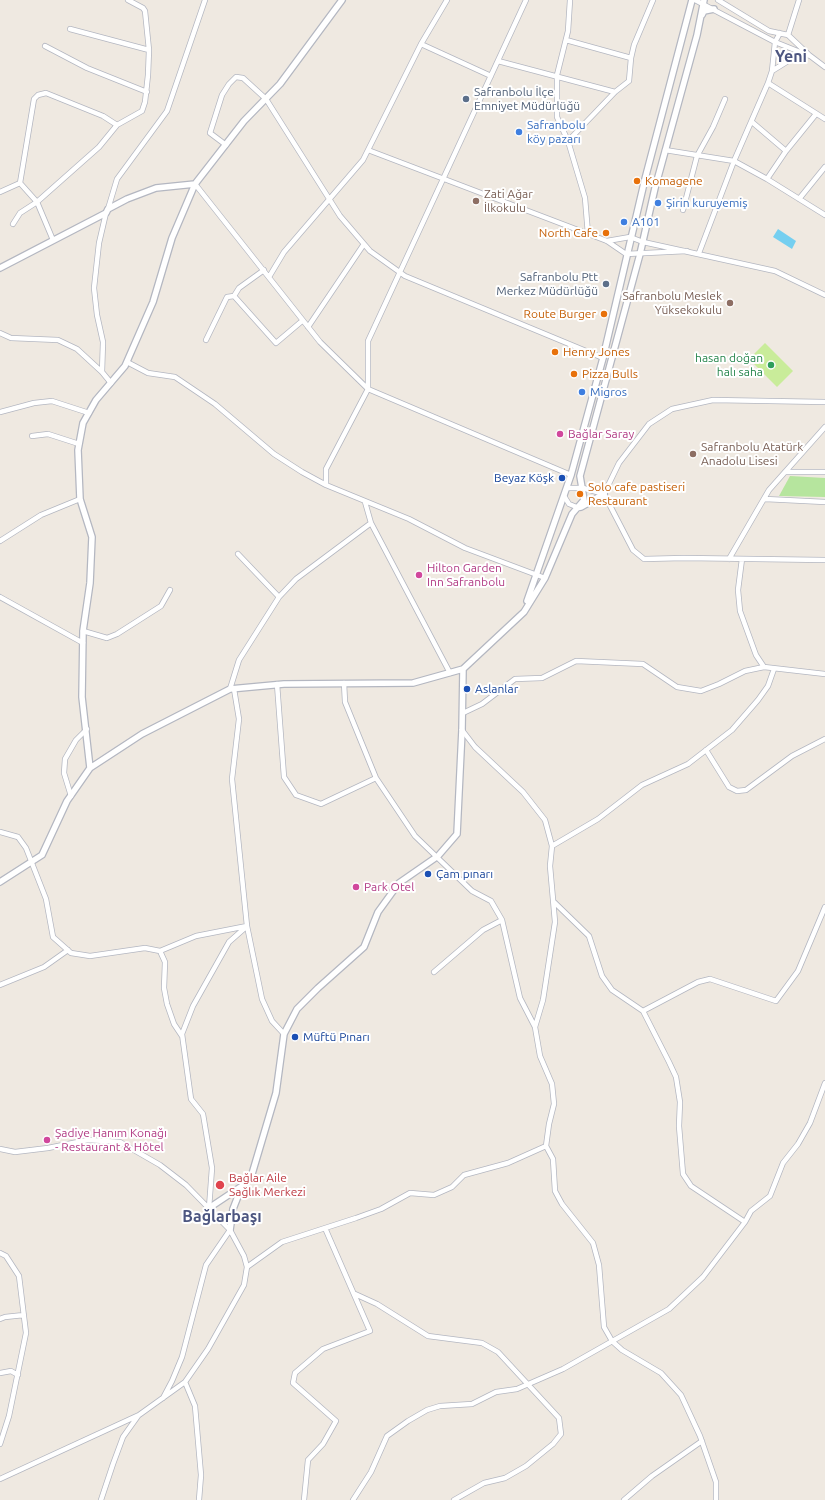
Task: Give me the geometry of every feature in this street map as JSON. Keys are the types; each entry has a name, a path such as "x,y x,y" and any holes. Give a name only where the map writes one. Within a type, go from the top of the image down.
{"street":[{"path":"13,224 20,213 37,202 99,147 117,125 142,111 147,92 149,50 145,11 143,8 128,0"},
{"path":"102,372 103,342 97,315 94,288 99,243 107,211 117,179 167,111 205,0"},
{"path":"90,768 87,729 82,698 83,631 90,583 92,537 80,500 79,444 83,423 96,400 127,362 153,302 172,238 195,184 244,121 280,84 342,0"},
{"path":"269,277 284,252 363,160 421,44 447,0"},
{"path":"326,485 326,469 368,389 368,341 399,271 444,179 526,0"},
{"path":"570,0 566,40 556,75 557,117 568,141 585,198 588,234"},
{"path":"568,141 616,92 629,81 631,58 653,0"},
{"path":"524,612 571,475 602,358 630,237 694,0 704,2 775,42 810,56"},
{"path":"718,0 769,31 788,35 810,56 825,67"},
{"path":"788,35 799,0"},
{"path":"579,508 584,500 580,476 640,254 665,150 704,2"},
{"path":"701,17 704,11 714,9"},
{"path":"70,29 149,50"},
{"path":"699,254 734,162 768,83 772,71 775,42 780,33"},
{"path":"566,40 631,58"},
{"path":"421,44 491,76"},
{"path":"45,46 87,68 147,92"},
{"path":"772,71 802,53"},
{"path":"498,61 616,92"},
{"path":"226,145 210,133 222,96 229,84 236,77 242,78 266,99 340,216 370,251 405,276 602,358"},
{"path":"768,83 825,119"},
{"path":"20,183 34,99 38,95 46,93 103,116 117,125"},
{"path":"683,210 697,156 713,127 724,99"},
{"path":"767,179 786,151 816,114"},
{"path":"752,122 786,151"},
{"path":"368,150 607,241 626,254 687,251"},
{"path":"665,150 734,162 767,179 825,215"},
{"path":"799,199 825,167"},
{"path":"20,183 37,202 53,240"},
{"path":"0,192 20,183"},
{"path":"0,268 127,199 156,188 195,184"},
{"path":"195,184 264,270 302,321 320,342 368,389 571,475"},
{"path":"607,241 630,237 643,242 775,271 825,295"},
{"path":"308,327 364,244"},
{"path":"206,340 227,297 234,296 239,288 264,270"},
{"path":"234,296 276,343 302,321"},
{"path":"0,333 11,338 58,340 77,349 102,372 110,383"},
{"path":"127,362 148,373 175,377 215,404 274,454 326,485 409,519 465,548 545,578"},
{"path":"0,882 42,856 71,796 90,768 142,734 232,689 277,684 413,682 463,669 524,612 545,578 572,514 579,508 604,494 619,463 649,424 672,409 713,400 825,402"},
{"path":"0,412 34,403 52,401 89,413"},
{"path":"729,559 765,499 768,490 825,427"},
{"path":"32,436 48,434 79,444"},
{"path":"785,472 825,472"},
{"path":"567,488 583,488 604,494 633,550 644,560 825,560"},
{"path":"564,496 569,504 579,508"},
{"path":"765,499 825,502"},
{"path":"0,541 41,515 80,500"},
{"path":"365,502 371,523 450,673"},
{"path":"284,1034 272,1021 262,999 248,926 232,779 239,719 232,689 239,660 279,597 296,579 371,523"},
{"path":"238,554 279,597"},
{"path":"742,559 738,590 740,611 756,655 764,667"},
{"path":"83,631 108,638 161,606 170,590"},
{"path":"0,597 83,643"},
{"path":"462,713 482,704 515,679 542,678 576,661 643,664 677,687 701,691 745,671 764,667 825,674"},
{"path":"209,1208 242,1186 252,1174 276,1093 284,1034 298,1009 318,988 364,947 378,912 400,883 438,856 457,834 462,730 463,669"},
{"path":"552,846 598,819 642,785 688,764 732,730 768,686 774,669"},
{"path":"344,683 345,702 376,778 415,836 438,856 472,892 491,901 502,920 520,998 535,1027 540,1056 552,1084 554,1104 546,1146 553,1159 555,1191 562,1204 593,1243 598,1265 604,1327 612,1341 622,1350 661,1373 681,1395 702,1441 716,1482 716,1500"},
{"path":"277,684 284,777 296,795 321,804 376,778"},
{"path":"71,796 64,773 65,759 76,740 87,729"},
{"path":"462,730 475,747 523,792 545,820 552,846 550,866 555,922 544,992 535,1027"},
{"path":"706,750 729,787 737,791 746,790 792,756 825,739"},
{"path":"0,832 18,837 33,861 46,899 53,938 72,953 90,956 145,948 160,951 196,936 248,926"},
{"path":"554,902 589,936 602,976 612,990 643,1011 676,1077 680,1102 679,1126 683,1174 691,1186 745,1222"},
{"path":"643,1011 698,982 710,979 776,1001 798,971 825,907"},
{"path":"434,972 483,930 502,920"},
{"path":"182,1036 193,1006 225,948 229,942 248,926"},
{"path":"0,985 44,967 68,950"},
{"path":"160,951 165,962 164,988 167,1004 174,1024 182,1036 191,1099 203,1114 212,1168 209,1208"},
{"path":"353,1500 371,1472 388,1436 408,1421 427,1410 440,1406 472,1404 496,1392 517,1389 563,1369 669,1309 703,1276 745,1222 751,1211 770,1196 783,1163 798,1144 810,1123 825,1083"},
{"path":"0,1149 15,1152 48,1148 88,1140 120,1142 160,1165 186,1185 230,1230 244,1256 247,1267 244,1285 208,1349 185,1382 139,1415 0,1479"},
{"path":"247,1267 282,1242 375,1211 410,1193 434,1195 452,1187 464,1175 508,1164 546,1146"},
{"path":"162,1399 182,1358 206,1265 230,1230 233,1208 242,1186"},
{"path":"304,1500 308,1460 323,1444 336,1421 293,1383 295,1373 323,1349 370,1331 325,1228"},
{"path":"0,1252 6,1256 18,1276 26,1333 9,1416 0,1444"},
{"path":"355,1294 377,1304 428,1336 482,1343 498,1352 559,1418 561,1434 553,1444 526,1466 505,1478 484,1483 454,1500"},
{"path":"0,1320 5,1317 24,1315"},
{"path":"0,1373 11,1371 18,1375"},
{"path":"185,1382 195,1406 202,1475 199,1500"},
{"path":"101,1500 123,1437 139,1415"},
{"path":"624,1500 652,1476 702,1441"}],"green space":[{"name":"hasan doğan halı saha","path":"765,343 793,371 777,387 749,359"},
{"path":"790,476 825,478 825,497 779,496"}],"water":[{"path":"778,229 796,241 792,249 773,237"}],"place":[{"name":"Safranbolu İlçe Emniyet Müdürlüğü","path":"466,99"},
{"name":"Safranbolu köy pazarı","path":"519,132"},
{"name":"Komagene","path":"637,181"},
{"name":"Zati Ağar İlkokulu","path":"476,201"},
{"name":"Şirin kuruyemiş","path":"658,203"},
{"name":"A101","path":"624,222"},
{"name":"North Cafe","path":"606,233"},
{"name":"Safranbolu Ptt Merkez Müdürlüğü","path":"606,284"},
{"name":"Safranbolu Meslek Yüksekokulu","path":"730,303"},
{"name":"Route Burger","path":"604,314"},
{"name":"Henry Jones","path":"555,352"},
{"name":"hasan doğan halı saha","path":"771,365"},
{"name":"Pizza Bulls","path":"574,374"},
{"name":"Migros","path":"582,392"},
{"name":"Bağlar Saray","path":"560,434"},
{"name":"Safranbolu Atatürk Anadolu Lisesi","path":"693,454"},
{"name":"Beyaz Köşk","path":"562,478"},
{"name":"Solo cafe pastiseri Restaurant","path":"580,494"},
{"name":"Hilton Garden Inn Safranbolu","path":"419,575"},
{"name":"Aslanlar","path":"467,689"},
{"name":"Çam pınarı","path":"428,874"},
{"name":"Park Otel","path":"356,887"},
{"name":"Müftü Pınarı","path":"295,1037"},
{"name":"Şadiye Hanım Konağı - Restaurant & Hôtel","path":"47,1140"},
{"name":"Bağlar Aile Sağlık Merkezi","path":"220,1185"}],"district":[{"name":"Yeni","path":"791,57"},
{"name":"Bağlarbaşı","path":"222,1217"}]}
